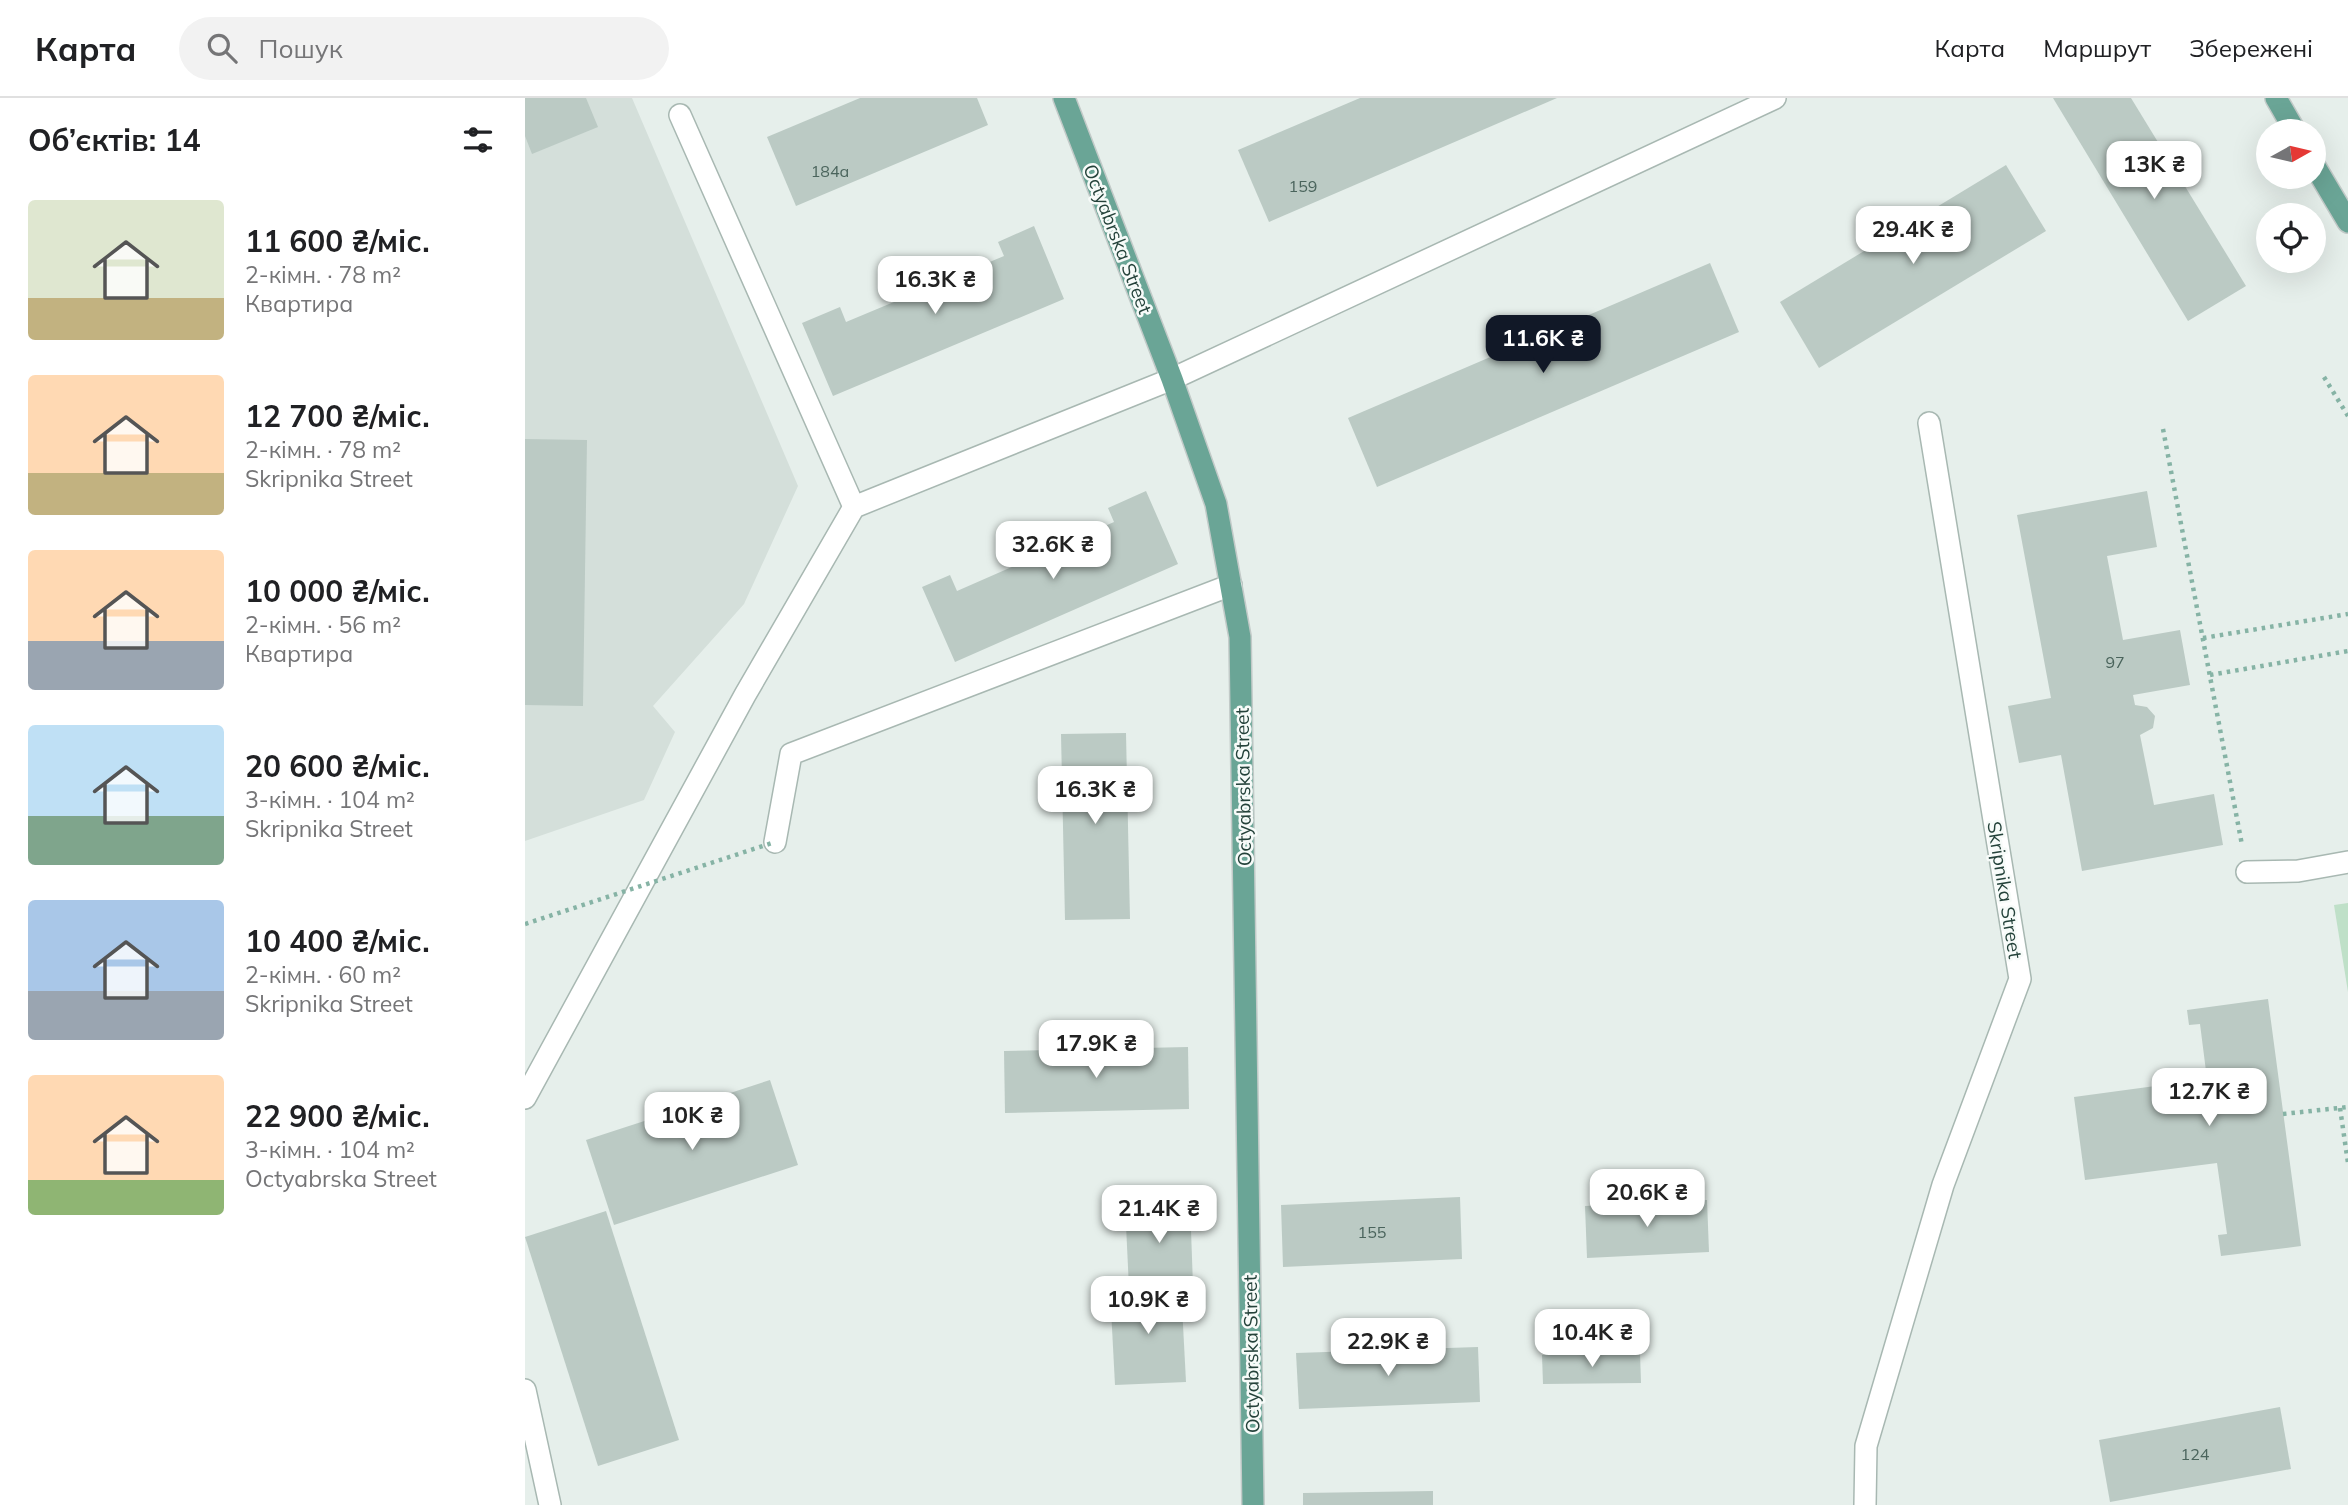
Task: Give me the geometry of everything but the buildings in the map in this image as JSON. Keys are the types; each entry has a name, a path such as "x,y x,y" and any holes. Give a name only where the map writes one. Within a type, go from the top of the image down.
{"main road":[{"name":"Octyabrska Street","path":"1064,98 1172,379 1216,504 1240,637 1253,1505"},
{"path":"2276,98 2288,119"},
{"path":"2326,184 2348,220"}],"street":[{"path":"525,1098 745,695 854,507 1172,379 1776,98"},
{"path":"680,115 854,507"},
{"name":"Skripnika Street","path":"1865,1505 1866,1446 1927,1237 1943,1185 2020,979 1929,423"},
{"path":"775,842 791,754 1231,585"},
{"path":"2247,872 2298,872 2348,862"},
{"path":"525,1390 550,1505"}],"path":[{"path":"2325,377 2348,416"},
{"path":"2163,429 2247,872"},
{"path":"2203,638 2348,614"},
{"path":"2210,675 2348,651"},
{"path":"525,924 775,842"},
{"path":"2283,1114 2348,1107"},
{"path":"2340,1108 2348,1163"}],"shaded area":[{"path":"525,98 632,98 798,486 744,604 653,706 675,732 644,800 525,841"}],"green space":[{"path":"2348,903 2348,992 2334,905"}]}
